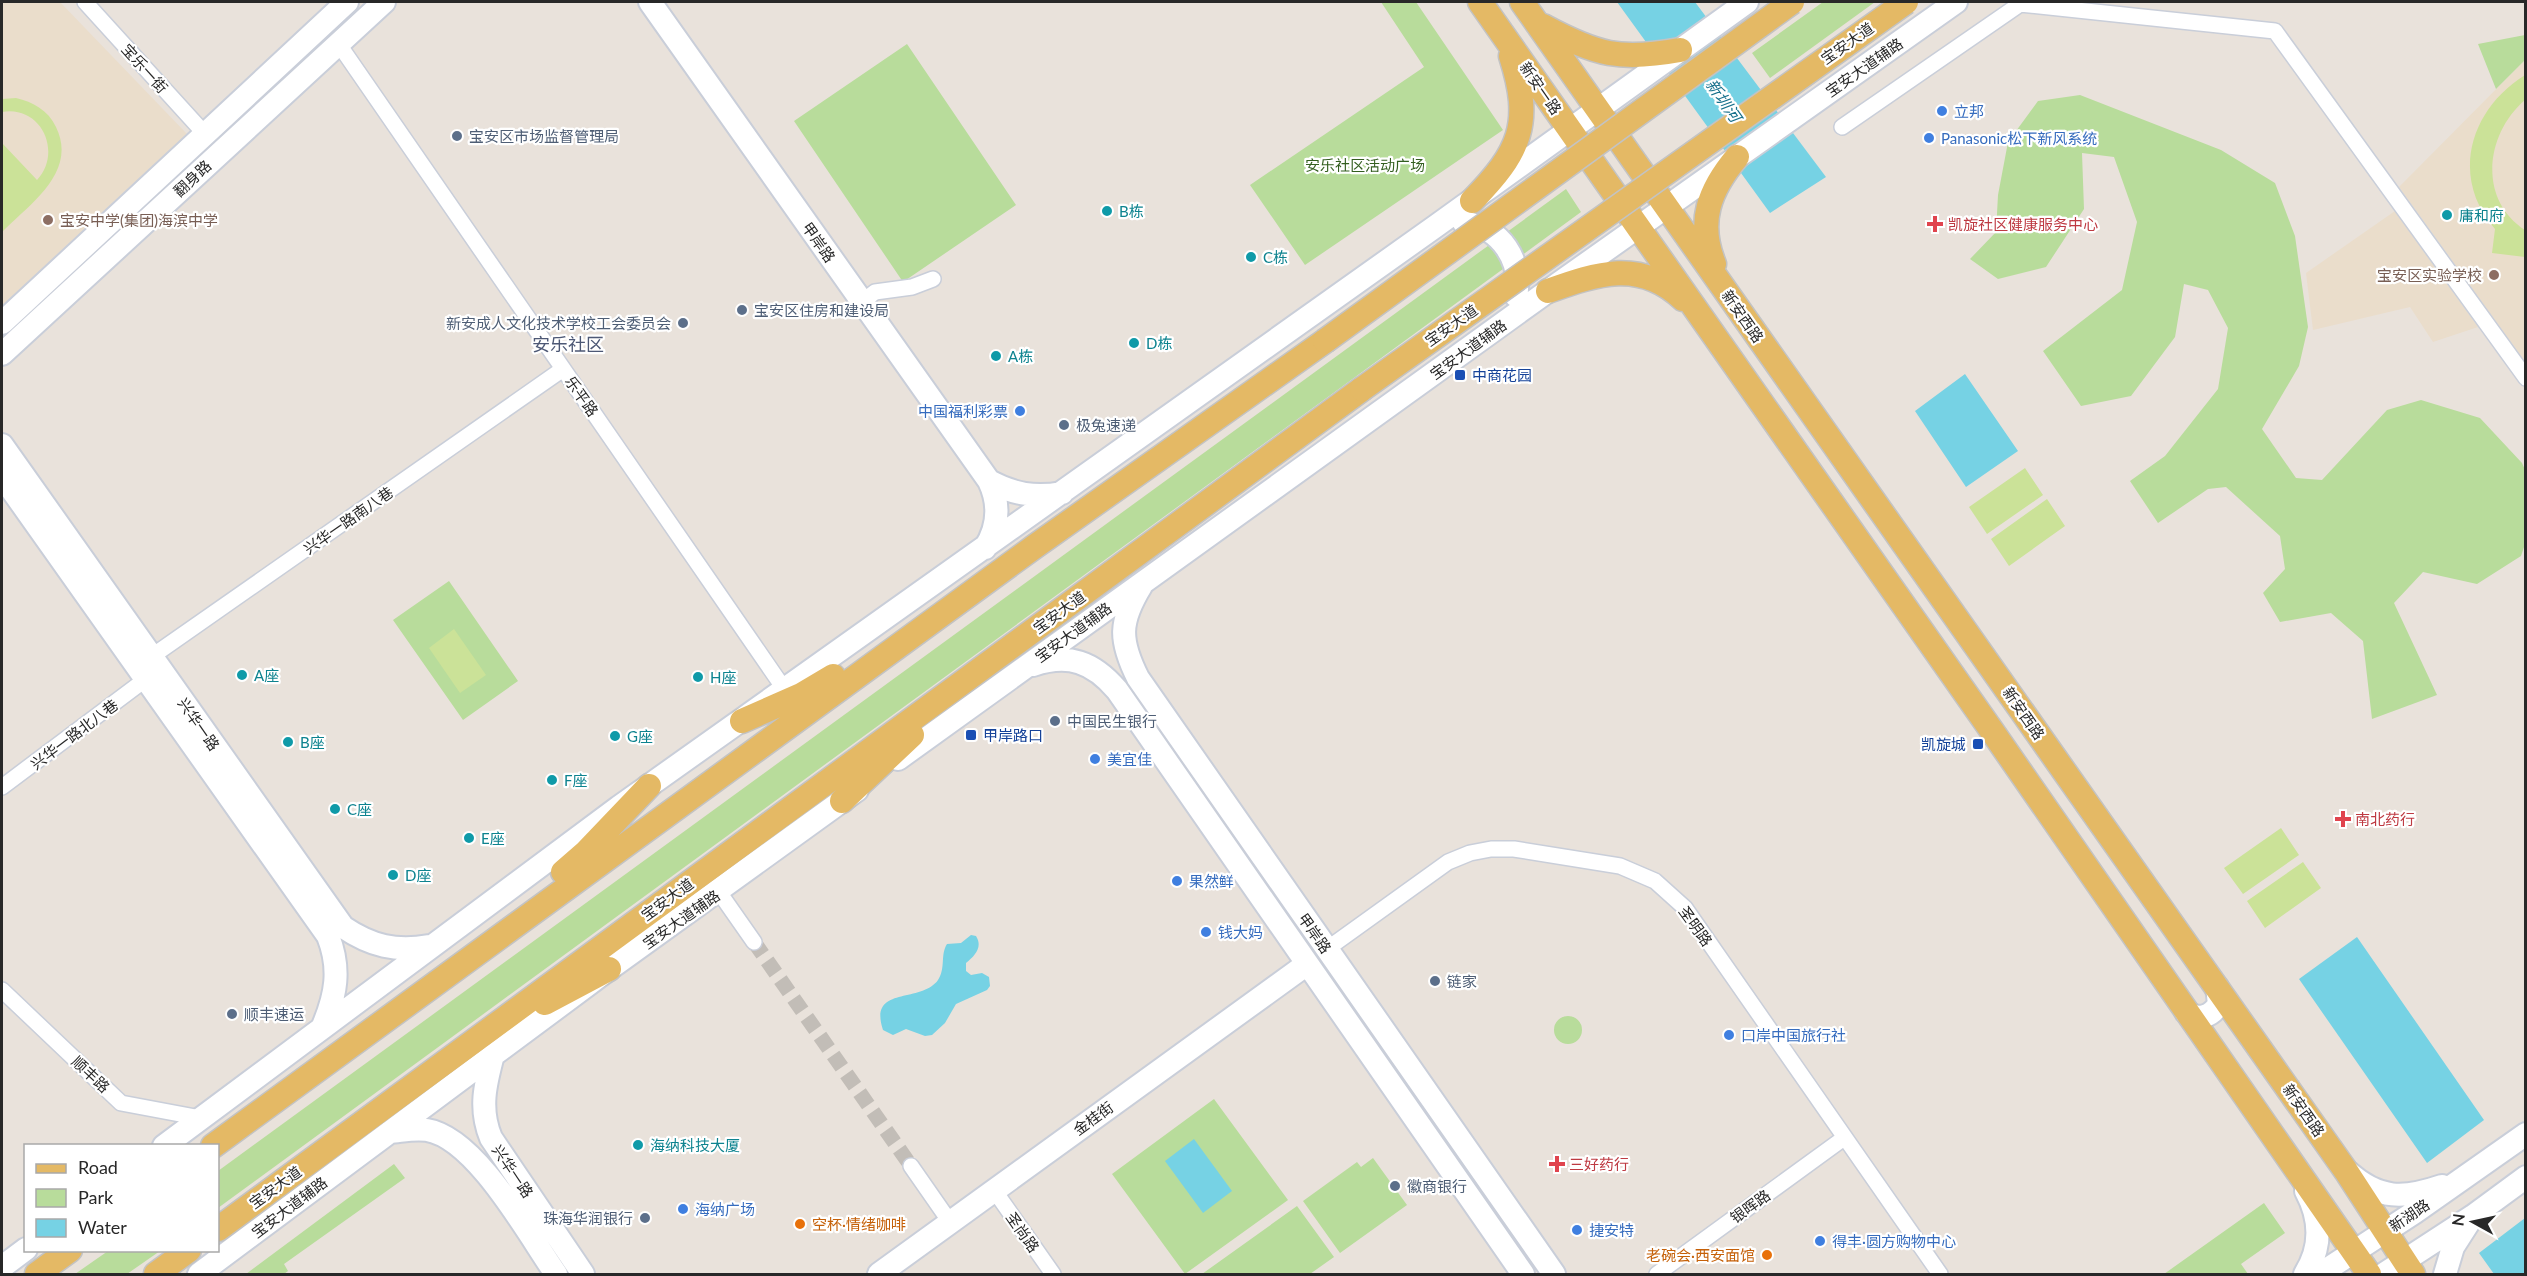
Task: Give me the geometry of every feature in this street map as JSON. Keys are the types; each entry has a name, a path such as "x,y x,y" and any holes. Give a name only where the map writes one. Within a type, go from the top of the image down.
{"main road":[{"name":"翻身路","path":"2,323 347,2"},
{"name":"翻身路","path":"7,350 384,2"},
{"name":"甲岸路","path":"650,2 989,481"},
{"name":"新安一路","path":"1480,2 1638,227"},
{"path":"1522,2 1598,110"},
{"path":"167,1144 649,786 1598,110 1646,64 1680,50 1745,2"},
{"path":"216,1144 954,605 1325,341 1792,2"},
{"name":"宝安大道","path":"219,1228 485,1047 994,659 1362,389 1906,2"},
{"name":"宝安大道辅路","path":"609,969 719,892 1145,580 1956,2"},
{"path":"1538,24 1595,51 1629,57 1646,64"},
{"path":"1472,201 1503,168 1511,155 1519,129 1520,92 1505,37"},
{"name":"新安西路","path":"1598,110 2346,1171 2409,1268"},
{"path":"1728,163 1714,187 1706,224 1709,253 1729,296"},
{"path":"1436,226 1469,224 1486,229 1507,247 1518,275 1517,292 1510,318"},
{"path":"1638,227 2369,1275"},
{"path":"1548,291 1604,273 1630,273 1654,280 1678,294 1704,319"},
{"name":"兴华一路","path":"2,445 343,927 359,938 385,947 412,949 431,946"},
{"name":"兴华一路","path":"2,476 328,936 335,955 336,992 322,1027"},
{"path":"989,481 1021,495 1045,496 1064,492"},
{"path":"984,549 993,536 996,525 996,495 989,481"},
{"name":"甲岸路","path":"1145,580 1129,607 1124,625 1123,641 1138,678 1445,1115 1554,1275"},
{"path":"742,721 801,695 954,605"},
{"path":"842,801 994,659"},
{"name":"甲岸路","path":"1023,668 1049,660 1074,660 1104,675 1117,690 1523,1275"},
{"path":"451,970 586,852 649,786"},
{"path":"1246,875 1243,868 1246,858 1257,855 1265,860"},
{"name":"金桂街","path":"879,1275 950,1221 1307,964"},
{"path":"485,1047 609,969"},
{"path":"2186,1012 2198,1017 2211,1014 2219,1004 2217,987"},
{"name":"宝安大道辅路","path":"199,1275 389,1133 485,1047"},
{"name":"兴华一路","path":"485,1047 483,1104 485,1122 491,1138 584,1275"},
{"name":"兴华一路","path":"389,1133 426,1130 458,1143 484,1170 556,1275"},
{"name":"新湖路","path":"2320,1275 2526,1134"},
{"path":"2296,1171 2313,1204 2318,1233 2314,1257 2305,1275"},
{"path":"2346,1171 2368,1188 2394,1195 2425,1192 2458,1181"},
{"path":"2384,1275 2409,1268 2526,1177"},
{"path":"2445,1275 2453,1247 2473,1216"},
{"path":"2,1267 24,1250"},
{"path":"37,1275 69,1252"},
{"path":"156,1275 188,1252"}],"street":[{"name":"宝乐一街","path":"85,2 205,134"},
{"path":"1842,127 2020,4 2275,30 2526,378"},
{"name":"乐平路","path":"338,43 785,690"},
{"path":"862,302 875,292 912,287 933,279"},
{"name":"兴华一路南八巷","path":"151,657 563,369"},
{"path":"146,679 151,657"},
{"name":"兴华一路北八巷","path":"2,787 146,679"},
{"name":"圣明路","path":"1327,949 1438,869 1470,852 1514,849 1608,863 1633,870 1666,889 1684,908 1940,1275"},
{"path":"719,892 754,942"},
{"name":"顺丰路","path":"2,990 121,1103 201,1118"},
{"name":"银晖路","path":"1657,1275 1844,1138"},
{"path":"911,1166 950,1221"},
{"name":"圣尚路","path":"994,1190 1053,1275"}],"shaded area":[{"name":"宝安中学(集团)海滨中学","path":"2,2 60,2 187,134 2,306"},
{"name":"宝安区实验学校","path":"2525,60 2525,362 2399,187"},
{"path":"2395,211 2478,327 2433,342 2410,307 2313,330 2306,273"}],"green space":[{"name":"安乐社区活动广场","path":"1381,2 1416,2 1503,130 1305,265 1250,185 1424,67"},
{"path":"1823,2 1875,2 1770,78 1752,53"},
{"path":"2525,35 2525,60 2496,89 2478,44"},
{"path":"907,44 1016,205 903,282 794,121"},
{"path":"2525,75 2525,100 2502,130 2495,147 2492,166 2499,201 2510,217 2525,230 2525,257 2492,253 2495,229 2481,209 2473,188 2470,167 2472,146 2479,126 2490,107"},
{"path":"2080,95 2221,150 2275,183 2295,236 2308,327 2299,366 2262,429 2296,478 2322,480 2387,410 2421,400 2480,418 2522,463 2526,472 2525,544 2521,556 2477,584 2423,572 2394,603 2437,695 2372,719 2363,641 2331,613 2280,622 2263,593 2285,569 2280,536 2226,487 2208,489 2158,523 2130,481 2165,456 2218,389 2228,328 2208,290 2184,284 2175,337 2131,396 2081,406 2043,351 2122,290 2137,222 2114,157 2082,153 2084,209 2046,267 1998,279 1970,259 1996,232 1998,195 2008,142 2038,101"},
{"path":"16,98 39,108 53,121 61,143 61,158 48,186 2,232 2,143 37,180 45,169 48,157 48,144 37,123 28,116 16,112 2,112 2,99"},
{"path":"1566,189 1581,212 219,1207 219,1170"},
{"path":"2025,468 2043,495 1987,534 1969,507"},
{"path":"2047,499 2065,526 2009,566 1991,539"},
{"path":"449,581 518,681 463,720 393,620"},
{"path":"454,629 486,675 460,693 429,648"},
{"path":"2281,828 2299,855 2243,894 2224,868"},
{"path":"2303,862 2321,888 2265,928 2247,901"},
{"path":"1568,1016 1578,1020 1582,1030 1578,1040 1568,1044 1558,1040 1554,1030 1558,1020"},
{"path":"1214,1099 1288,1200 1185,1274 1112,1174"},
{"path":"1373,1158 1407,1205 1340,1253 1303,1201 1357,1162 1361,1167"},
{"path":"394,1164 405,1178 284,1264 288,1271 284,1274 246,1274"},
{"path":"2264,1203 2285,1233 2241,1264 2248,1274 2164,1274"},
{"path":"1297,1206 1334,1257 1310,1274 1202,1274"},
{"path":"107,1252 159,1252 127,1274 75,1274"}],"water":[{"name":"新圳河","path":"1617,2 1695,2 1826,177 1770,213"},
{"path":"1965,374 2018,451 1966,487 1915,411"},
{"path":"971,935 976,936 979,944 975,954 966,963 966,971 971,975 982,973 989,977 990,986 987,990 956,1004 945,1023 932,1035 925,1036 906,1029 893,1035 883,1030 880,1016 883,1007 898,997 930,987 940,975 947,944 961,943"},
{"path":"2357,937 2484,1120 2427,1163 2299,979"},
{"path":"1194,1139 1232,1191 1203,1213 1165,1161"},
{"path":"2525,1218 2525,1274 2494,1274 2479,1253"}],"tunnel":[{"path":"754,942 911,1166"}],"place":[{"name":"立邦","path":"1942,111"},
{"name":"宝安区市场监督管理局","path":"457,136"},
{"name":"Panasonic松下新风系统","path":"1929,138"},
{"name":"B栋","path":"1107,211"},
{"name":"庸和府","path":"2447,215"},
{"name":"宝安中学(集团)海滨中学","path":"48,220"},
{"name":"凯旋社区健康服务中心","path":"1935,224"},
{"name":"C栋","path":"1251,257"},
{"name":"宝安区实验学校","path":"2494,275"},
{"name":"宝安区住房和建设局","path":"742,310"},
{"name":"新安成人文化技术学校工会委员会","path":"683,323"},
{"name":"D栋","path":"1134,343"},
{"name":"A栋","path":"996,356"},
{"name":"中商花园","path":"1460,375"},
{"name":"中国福利彩票","path":"1020,411"},
{"name":"极兔速递","path":"1064,425"},
{"name":"A座","path":"242,675"},
{"name":"H座","path":"698,677"},
{"name":"中国民生银行","path":"1055,721"},
{"name":"甲岸路口","path":"971,735"},
{"name":"G座","path":"615,736"},
{"name":"B座","path":"288,742"},
{"name":"凯旋城","path":"1978,744"},
{"name":"美宜佳","path":"1095,759"},
{"name":"F座","path":"552,780"},
{"name":"C座","path":"335,809"},
{"name":"南北药行","path":"2343,819"},
{"name":"E座","path":"469,838"},
{"name":"D座","path":"393,875"},
{"name":"果然鲜","path":"1177,881"},
{"name":"钱大妈","path":"1206,932"},
{"name":"链家","path":"1435,981"},
{"name":"顺丰速运","path":"232,1014"},
{"name":"口岸中国旅行社","path":"1729,1035"},
{"name":"海纳科技大厦","path":"638,1145"},
{"name":"三好药行","path":"1557,1164"},
{"name":"徽商银行","path":"1395,1186"},
{"name":"海纳广场","path":"683,1209"},
{"name":"珠海华润银行","path":"645,1218"},
{"name":"空杯·情绪咖啡","path":"800,1224"},
{"name":"捷安特","path":"1577,1230"},
{"name":"得丰·圆方购物中心","path":"1820,1241"},
{"name":"老碗会·西安面馆","path":"1767,1255"}],"district":[{"name":"安乐社区","path":"568,344"}]}
